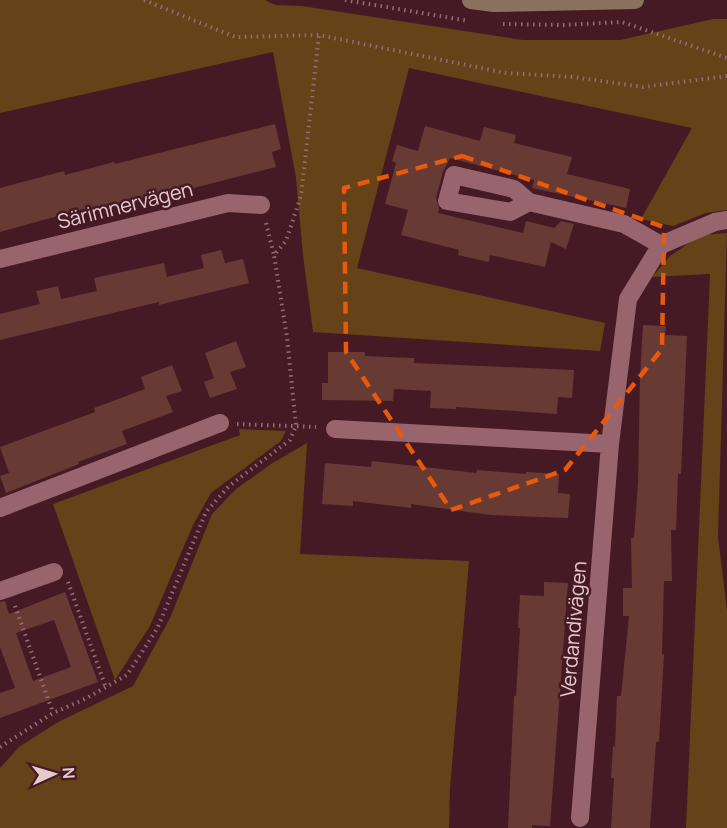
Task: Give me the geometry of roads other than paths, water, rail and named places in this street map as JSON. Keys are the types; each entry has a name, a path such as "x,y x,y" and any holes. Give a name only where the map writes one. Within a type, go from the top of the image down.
{"main road":[{"path":"471,0 494,3 635,0"}],"street":[{"name":"Särimnervägen","path":"0,259 228,202 261,205"},
{"path":"529,202 624,224 661,245 715,222 727,220"},
{"name":"Verdandivägen","path":"580,818 610,444 628,300 661,245"},
{"path":"0,508 220,423"},
{"path":"335,429 610,444"},
{"path":"4,590 54,572"}]}
